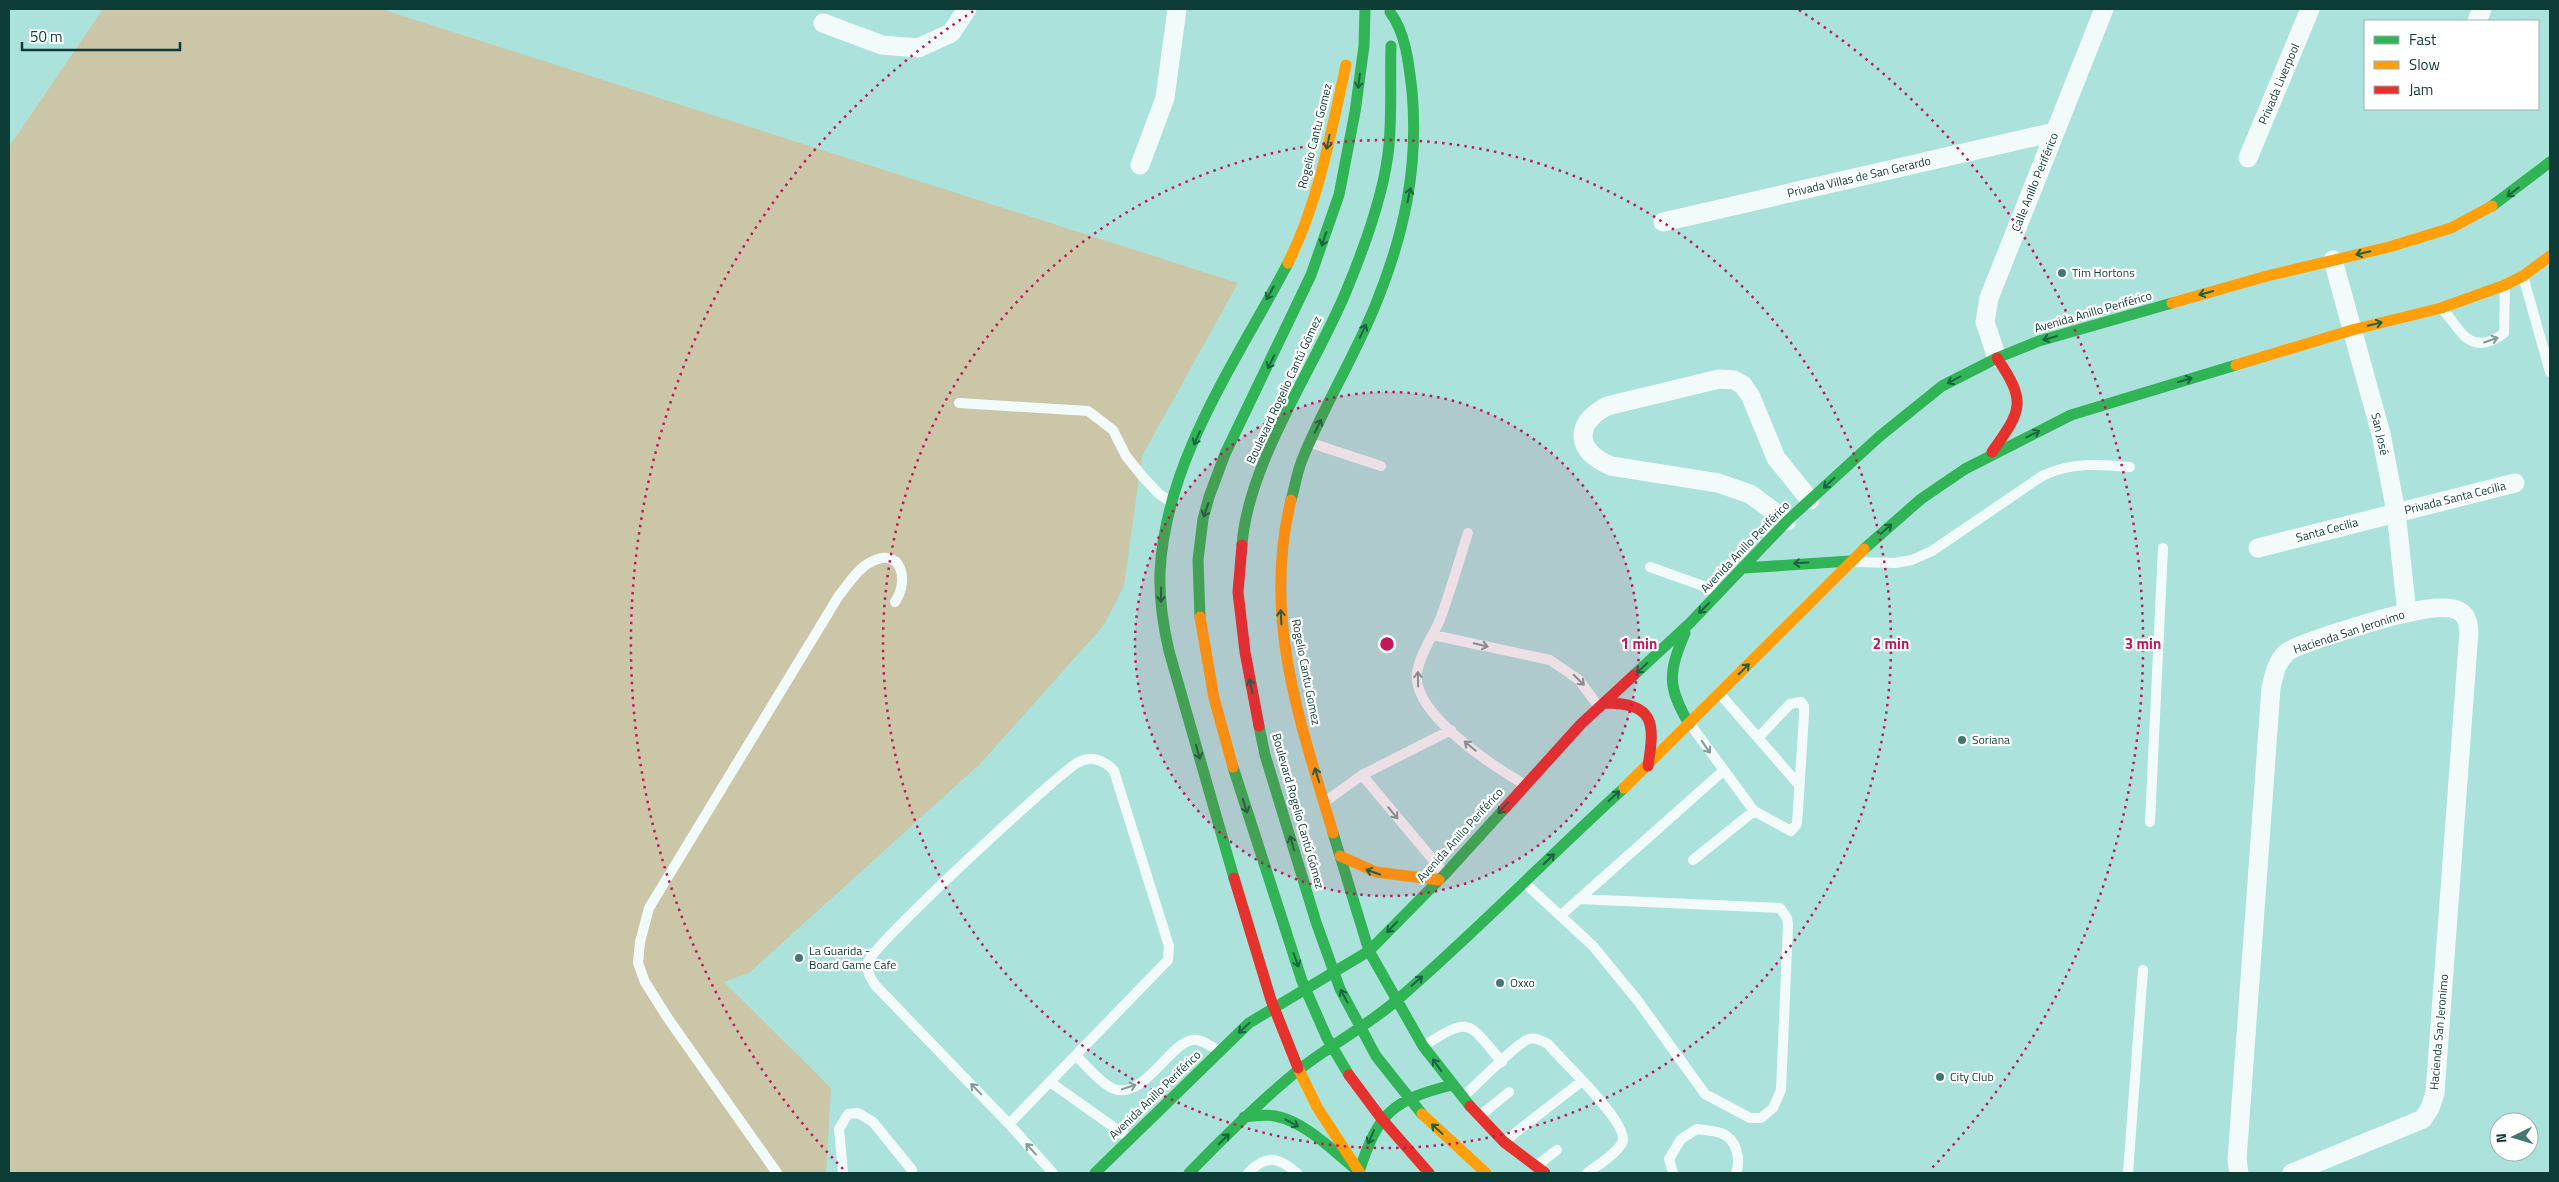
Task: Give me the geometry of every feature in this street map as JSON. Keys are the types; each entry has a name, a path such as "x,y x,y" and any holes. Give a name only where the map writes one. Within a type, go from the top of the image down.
{"street":[{"path":"823,23 882,45 918,48 951,32 967,9"},
{"path":"1140,164 1165,98 1177,9"},
{"name":"Boulevard Rogelio Cantú Gómez","path":"1365,9 1366,32 1355,116 1339,196 1314,270 1225,454 1203,519 1196,579 1203,638 1214,697 1241,794 1316,1016 1351,1079 1402,1145 1429,1173"},
{"name":"Calle Anillo Periférico","path":"1997,358 1985,322 1989,298 2104,9"},
{"name":"Privada Liverpool","path":"2248,158 2310,9"},
{"name":"Boulevard Rogelio Cantú Gómez","path":"1390,10 1389,146 1373,220 1345,294 1262,466 1244,530 1238,592 1245,652 1265,755 1316,922 1340,989 1376,1056 1426,1119 1486,1173"},
{"name":"Rogelio Cantu Gomez","path":"1390,10 1399,24 1410,75 1415,128 1412,180 1398,242 1375,306 1301,461 1286,521 1279,581 1282,632 1297,711 1369,952 1423,1046 1462,1098 1476,1121 1540,1170"},
{"name":"Rogelio Cantu Gomez","path":"1360,1172 1323,1117 1297,1071 1272,1007 1169,651 1160,609 1161,563 1172,503 1181,476 1228,371 1297,242 1319,184 1352,45 1366,32"},
{"name":"Privada Villas de San Gerardo","path":"1663,222 2055,132"},
{"name":"Avenida Anillo Periférico","path":"1094,1173 1249,1023 1272,1007 1369,952 1442,877 1524,784 1581,724 1690,623 1787,521 1880,436 1942,386 1997,358 2039,341 2258,278 2389,247 2451,228 2500,202 2550,162"},
{"path":"1189,1173 1244,1117 1297,1071 1396,1001 1526,883 1580,827 1648,766 1850,561 1921,499 1965,469 2071,415 2352,330 2441,308 2505,285 2523,276 2550,256"},
{"name":"San José","path":"2333,260 2378,423 2396,512 2406,612"},
{"path":"1989,456 2013,424 2019,410 2019,393 1997,358"},
{"path":"1787,521 1750,494 1726,486 1611,466 1596,459 1585,447 1582,435 1586,423 1594,413 1607,406 1719,379 1734,380 1743,385 1751,397 1776,458 1810,500"},
{"name":"Privada Santa Cecilia","path":"2396,512 2515,483"},
{"name":"Santa Cecilia","path":"2258,548 2396,512"},
{"path":"1744,568 1850,561"},
{"name":"Hacienda San Jeronimo","path":"2239,1173 2237,1150 2270,697 2277,664 2287,652 2304,644 2406,612 2448,608 2460,611 2466,618 2469,631 2435,1093 2430,1108 2423,1119 2417,1123 2292,1173"},
{"path":"1690,623 1671,666 1669,680 1671,692 1690,724"},
{"path":"1602,705 1621,702 1636,705 1647,714 1652,736 1648,766"},
{"path":"1331,869 1340,856 1379,874 1442,877"},
{"path":"1241,900 1258,906 1285,906 1307,897 1317,887"},
{"path":"1244,1117 1265,1115 1280,1117 1327,1147 1360,1172 1375,1127 1386,1112 1424,1091 1452,1086"},
{"path":"1452,1157 1464,1135"}],"lane":[{"path":"2523,276 2550,372"},
{"path":"2441,308 2470,342 2479,344 2498,339 2504,333 2505,285"},
{"path":"959,403 1088,411 1112,430 1126,456 1143,477 1159,494 1172,503"},
{"path":"1310,443 1381,466"},
{"path":"1850,561 1895,563 1912,560 1932,551 2042,476 2057,469 2090,464 2130,467"},
{"path":"1468,533 1417,674 1419,692 1426,706 1450,730 1498,770 1524,784"},
{"path":"2150,822 2164,548"},
{"path":"777,1173 666,1017 645,982 638,963 640,942 649,908 838,597 870,562 884,558 895,561 902,571 904,582 902,592 895,602"},
{"path":"1650,567 1720,592"},
{"path":"1433,634 1550,660 1579,680 1602,705"},
{"path":"1720,694 1798,784"},
{"path":"1690,724 1754,811 1791,831 1797,824 1798,784 1804,715 1804,706 1801,702 1790,704 1758,738"},
{"path":"1325,802 1362,775 1450,730"},
{"path":"1009,1124 1168,960 1169,946 1114,771 1107,763 1086,760 1078,762 1014,815 894,931 874,952 868,962 868,975 876,986 1009,1124 1053,1173"},
{"path":"1560,916 1723,771"},
{"path":"1362,775 1442,877"},
{"path":"1693,860 1754,811"},
{"path":"1526,883 1593,946 1638,1001 1705,1094 1750,1118 1761,1118 1773,1108 1781,1090 1788,925 1787,918 1780,908 1579,899"},
{"path":"2128,1173 2143,970"},
{"path":"1423,1046 1448,1030 1458,1026 1468,1027 1477,1033 1502,1062"},
{"path":"1462,1098 1519,1045 1530,1038 1539,1039 1553,1056 1582,1081 1605,1114 1623,1133 1623,1142 1587,1173"},
{"path":"1076,1056 1111,1088 1120,1090 1131,1088 1144,1080 1185,1042 1200,1040 1220,1052"},
{"path":"1504,1142 1582,1081"},
{"path":"1050,1082 1130,1139"},
{"path":"1476,1121 1509,1092"},
{"path":"843,1173 839,1129 848,1114 858,1113 873,1122 912,1172"},
{"path":"1673,1173 1669,1159 1681,1139 1697,1129 1722,1134 1735,1145 1739,1164 1736,1173"},
{"path":"1540,1170 1557,1150"},
{"path":"1248,1173 1254,1167 1274,1159 1284,1162 1297,1173"}],"shaded area":[{"path":"103,9 381,9 1238,283 1142,456 1124,586 1104,625 980,764 749,973 724,982 831,1088 826,1173 9,1173 9,147"}],"traffic: fast":[{"path":"1200,617 1198,560 1203,519 1209,497 1225,454 1311,275 1339,195 1355,112 1364,46 1365,9"},
{"path":"1291,500 1300,465 1310,440 1358,345 1375,306 1394,253 1407,201 1413,147 1412,91 1403,39 1390,12"},
{"path":"1242,545 1247,514 1256,482 1284,417 1345,294 1378,201 1387,163 1389,145 1391,46"},
{"path":"2492,206 2550,162"},
{"path":"1234,878 1169,651 1162,612 1160,572 1165,530 1175,489 1190,450 1207,412 1288,263"},
{"path":"1634,675 1690,623 1787,521 1880,436 1942,386 1997,358 2039,341 2172,303"},
{"path":"1864,549 1921,499 1965,469 2071,415 2236,365"},
{"path":"1744,568 1850,561"},
{"path":"1685,633 1675,659 1672,679 1677,699 1689,724"},
{"path":"1259,726 1265,755 1316,922 1340,989 1376,1056 1422,1114"},
{"path":"1233,767 1302,981 1327,1038 1349,1075"},
{"path":"1189,1173 1241,1121 1282,1084 1308,1063 1397,1000 1624,788"},
{"path":"1095,1173 1249,1023 1369,951 1445,874 1505,808"},
{"path":"1333,833 1369,951 1423,1046 1470,1106"},
{"path":"1244,1117 1271,1115 1287,1119 1320,1139 1359,1172 1373,1136 1381,1122 1390,1112 1415,1097 1452,1085"}],"traffic: slow":[{"path":"1288,263 1299,239 1316,191 1346,65"},
{"path":"2172,303 2267,276 2389,247 2451,228 2492,206"},
{"path":"2236,365 2352,330 2441,308 2505,285 2523,276 2550,256"},
{"path":"1291,500 1283,544 1281,586 1283,628 1298,710 1333,833"},
{"path":"1624,788 1864,549"},
{"path":"1200,617 1214,698 1233,767"},
{"path":"1340,856 1376,872 1439,880"},
{"path":"1298,1068 1317,1107 1360,1173"},
{"path":"1422,1114 1486,1173"}],"traffic: jam":[{"path":"1992,452 2010,426 2017,406 2017,396 2013,385 1997,358"},
{"path":"1242,545 1238,592 1245,652 1259,726"},
{"path":"1505,808 1581,724 1634,675"},
{"path":"1605,703 1634,707 1648,718 1651,727 1648,766"},
{"path":"1234,878 1271,1000 1298,1068"},
{"path":"1349,1075 1381,1118 1429,1173"},
{"path":"1470,1106 1504,1142 1545,1173"}],"place":[{"name":"Tim Hortons","path":"2062,273"},
{"name":"Soriana","path":"1962,740"},
{"name":"La Guarida - Board Game Cafe","path":"799,958"},
{"name":"Oxxo","path":"1500,983"},
{"name":"City Club","path":"1940,1077"}]}
